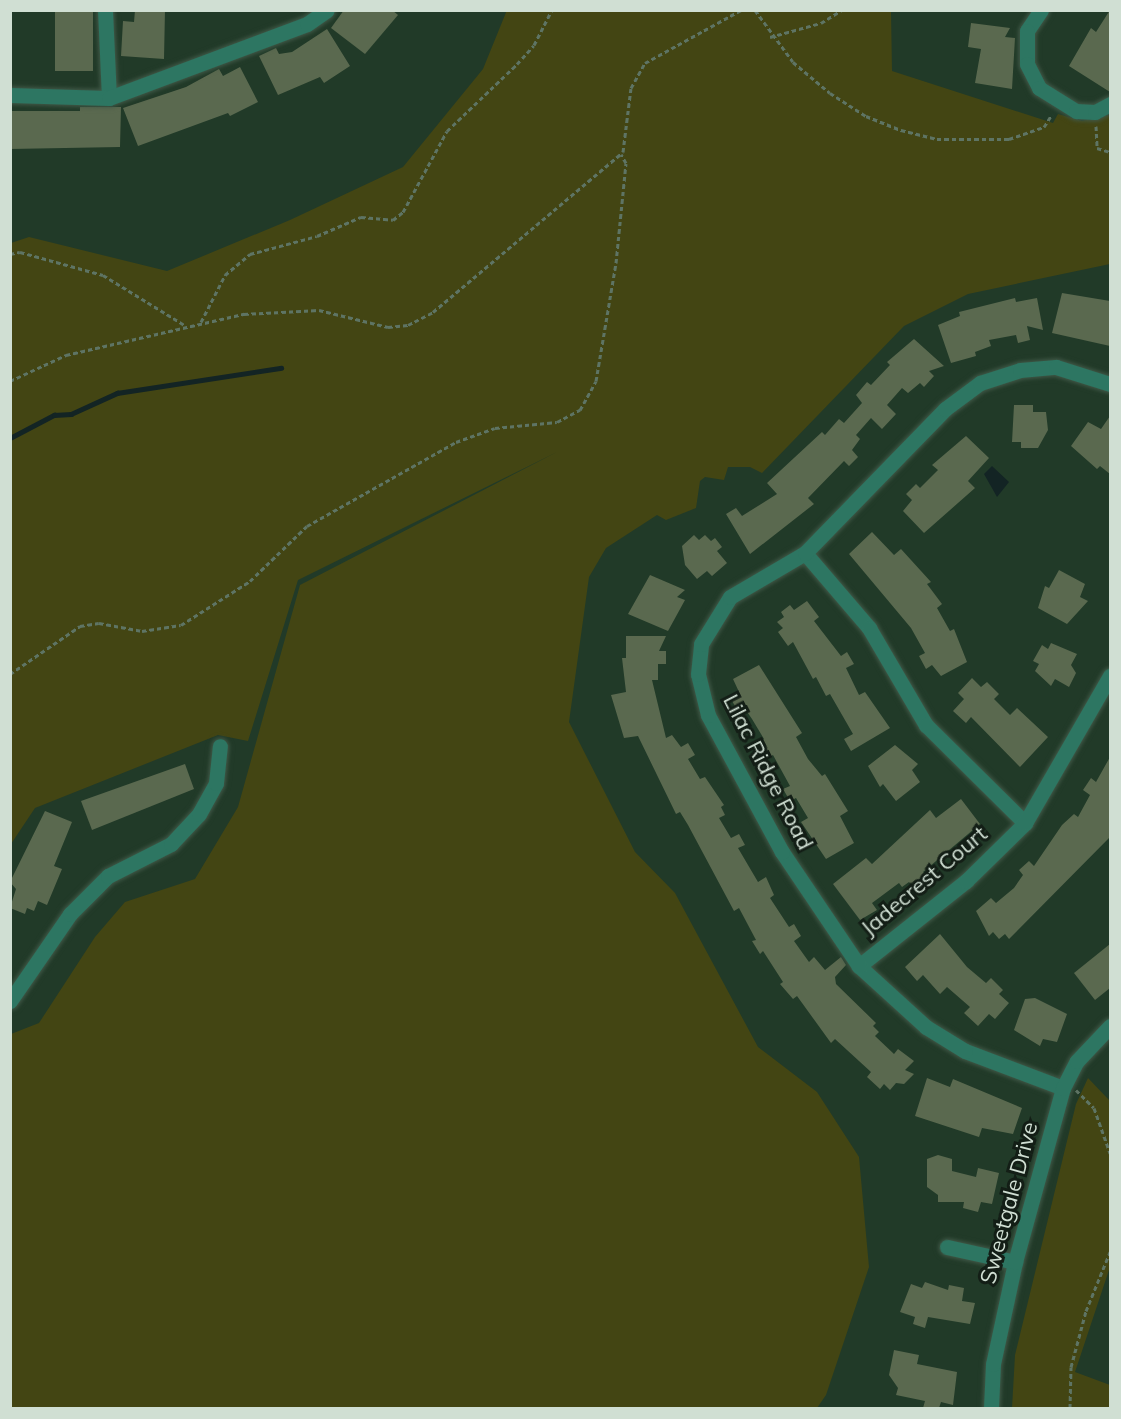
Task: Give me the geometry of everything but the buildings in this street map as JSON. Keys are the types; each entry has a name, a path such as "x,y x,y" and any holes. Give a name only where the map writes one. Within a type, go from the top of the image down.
{"street":[{"path":"105,10 109,98"},
{"path":"10,95 109,98 307,24 327,10"},
{"path":"1041,10 1027,31 1027,64 1039,88 1055,102 1076,111 1095,112 1110,104"},
{"name":"Lilac Ridge Road","path":"1064,1084 965,1050 926,1027 859,966 782,852 708,715 698,674 701,644 729,597 805,553 945,409 980,383 1020,370 1056,367 1110,384"},
{"path":"805,553 870,628 926,725 1025,823"},
{"name":"Jadecrest Court","path":"859,966 966,882 1025,823 1110,676"},
{"path":"10,1001 70,914 108,876 171,844 199,814 216,783 220,746"},
{"name":"Sweetgale Drive","path":"991,1408 993,1364 1015,1262 1064,1084 1077,1061 1110,1026"},
{"path":"947,1247 1015,1262"}],"path":[{"path":"200,322 225,275 250,254 317,236 361,217 393,220 403,212 447,131 523,58 552,10"},
{"path":"10,381 66,355 200,322 292,309 319,310 368,324 408,325 433,312 621,154 627,142 636,73 645,63 741,10"},
{"path":"755,10 770,37 823,87 866,116 937,139 974,141 1033,133 1044,127 1055,102"},
{"path":"770,37 821,23 842,10"},
{"path":"1095,112 1097,148 1110,152"},
{"path":"10,674 80,627 99,623 142,631 181,625 250,581 307,526 456,442 495,428 557,422 580,410 596,381 616,263 626,163 621,154"},
{"path":"10,254 20,252 103,275 186,326"},
{"path":"1064,1084 1095,1108 1110,1153"},
{"path":"1070,1408 1071,1367 1086,1311 1110,1252"}],"shaded area":[{"path":"507,10 891,11 892,71 1053,123 1058,114 1082,121 1110,115 1110,264 968,294 904,326 762,473 750,467 728,467 724,480 705,477 700,481 696,508 666,520 657,515 606,548 589,577 569,722 635,852 675,893 758,1047 817,1092 859,1157 869,1267 826,1395 817,1408 11,1408 11,1034 39,1023 95,937 125,902 195,879 238,807 300,585 557,452 298,580 248,741 218,735 35,808 11,844 11,243 29,237 167,271 290,220 403,167 483,69"},
{"path":"992,466 1009,482 997,497 984,474"},
{"path":"1088,1078 1110,1101 1110,1267 1075,1372 1110,1385 1110,1408 1012,1408 1015,1355 1076,1104"}],"waterway":[{"path":"10,438 54,415 71,414 117,393 281,368"}]}
